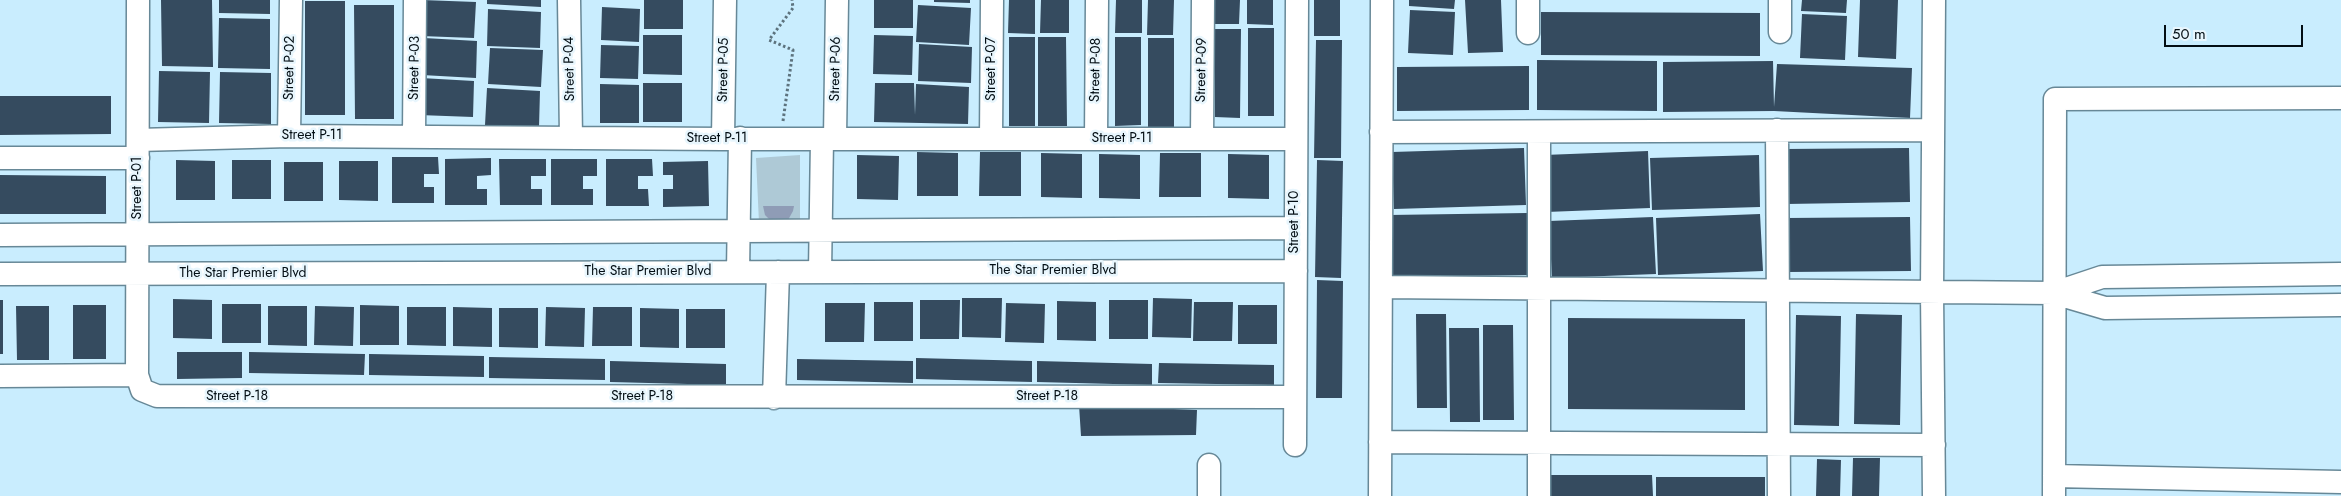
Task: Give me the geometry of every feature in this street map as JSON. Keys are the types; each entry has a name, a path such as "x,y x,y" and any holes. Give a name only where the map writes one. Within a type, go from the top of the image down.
{"street":[{"name":"Street P-01","path":"137,375 138,0"},
{"name":"Street P-02","path":"289,136 291,0"},
{"name":"Street P-03","path":"414,137 415,0"},
{"name":"Street P-04","path":"569,0 571,137"},
{"name":"Street P-05","path":"725,0 738,231 738,272"},
{"name":"Street P-06","path":"820,272 821,230 829,138 837,0"},
{"name":"Street P-07","path":"991,139 992,0"},
{"name":"Street P-08","path":"1096,139 1097,0"},
{"name":"Street P-09","path":"1202,139 1203,0"},
{"name":"Street P-10","path":"1295,445 1297,0"},
{"path":"1380,496 1382,0"},
{"path":"1528,0 1528,32"},
{"path":"1780,0 1780,32"},
{"path":"1934,0 1932,130 1934,496"},
{"path":"2341,98 2054,98 2054,486 2341,482"},
{"path":"1777,130 1779,496"},
{"path":"1381,132 1932,130"},
{"path":"1539,496 1540,132"},
{"name":"Street P-11","path":"0,158 138,149 289,136 732,139 1296,139"},
{"path":"0,235 1295,228"},
{"name":"The Star Premier Blvd","path":"0,274 1296,271"},
{"path":"774,398 778,272"},
{"path":"2054,293 2102,277 2341,274"},
{"path":"1381,287 2054,293 2105,308 2341,305"},
{"path":"0,376 137,375"},
{"name":"Street P-18","path":"137,375 142,390 157,396 1295,397"},
{"path":"1380,442 1778,442 1934,445"},
{"path":"1209,465 1209,496"}],"path":[{"path":"780,138 793,50 769,40 793,8 792,0"}],"shaded area":[{"path":"800,155 800,224 759,223 756,158"},
{"path":"763,206 794,206 788,220 772,222 765,215"}],"building":[{"path":"161,0 212,0 213,67 162,66"},
{"path":"219,0 270,0 270,14 219,13"},
{"path":"422,0 476,2 474,38 421,36"},
{"path":"487,0 541,0 541,7 487,4"},
{"path":"644,0 683,0 683,29 644,29"},
{"path":"874,0 913,0 913,28 874,28"},
{"path":"934,0 970,0 970,3 934,2"},
{"path":"1009,0 1035,0 1035,34 1008,33"},
{"path":"1041,0 1069,0 1069,33 1040,33"},
{"path":"1116,0 1142,0 1142,33 1115,33"},
{"path":"1148,0 1174,0 1173,35 1147,35"},
{"path":"1214,0 1240,0 1239,24 1213,24"},
{"path":"1247,0 1273,0 1273,25 1247,24"},
{"path":"1314,0 1340,0 1340,36 1314,36"},
{"path":"1409,0 1455,0 1454,9 1409,6"},
{"path":"1465,0 1501,0 1503,52 1468,53"},
{"path":"1802,0 1847,0 1846,13 1801,11"},
{"path":"1860,0 1898,0 1896,59 1858,57"},
{"path":"305,1 345,1 345,115 305,115"},
{"path":"354,5 394,5 394,119 355,119"},
{"path":"918,5 971,8 969,45 916,42"},
{"path":"602,7 640,9 639,42 601,40"},
{"path":"488,9 541,12 540,48 487,46"},
{"path":"1410,10 1455,12 1453,55 1408,53"},
{"path":"1541,12 1760,13 1760,56 1541,55"},
{"path":"1802,14 1847,16 1845,60 1800,58"},
{"path":"219,18 270,19 270,69 218,68"},
{"path":"1248,28 1274,28 1274,116 1248,116"},
{"path":"1215,29 1241,29 1240,118 1215,117"},
{"path":"643,35 682,35 682,75 643,74"},
{"path":"874,35 913,36 912,75 873,74"},
{"path":"1009,37 1035,37 1035,126 1009,126"},
{"path":"1038,37 1066,37 1067,126 1038,126"},
{"path":"1115,37 1141,37 1141,125 1115,126"},
{"path":"424,38 477,41 476,78 422,75"},
{"path":"1148,38 1174,38 1174,127 1148,127"},
{"path":"1316,40 1342,40 1341,158 1314,158"},
{"path":"919,44 972,47 971,83 918,81"},
{"path":"601,45 639,46 638,79 600,78"},
{"path":"490,48 543,50 541,87 488,84"},
{"path":"1537,60 1657,61 1657,111 1537,110"},
{"path":"1773,61 1774,107 1777,64 1912,68 1910,118 1774,111 1663,112 1663,62"},
{"path":"1529,66 1529,110 1397,111 1397,67"},
{"path":"159,71 210,72 209,123 158,122"},
{"path":"220,72 271,73 271,124 219,123"},
{"path":"421,78 474,81 473,117 419,115"},
{"path":"643,83 682,83 682,122 643,122"},
{"path":"875,83 914,83 915,115 916,84 969,87 968,124 874,122"},
{"path":"600,84 639,85 639,123 600,123"},
{"path":"487,88 540,91 539,127 485,125"},
{"path":"0,96 111,96 111,134 0,135"},
{"path":"1524,148 1526,205 1394,209 1392,152"},
{"path":"1909,148 1910,202 1786,204 1785,149"},
{"path":"1648,151 1650,208 1546,212 1544,155"},
{"path":"917,152 958,153 958,196 917,196"},
{"path":"980,152 1021,152 1021,196 979,196"},
{"path":"1041,153 1082,154 1082,198 1041,197"},
{"path":"1160,153 1201,153 1201,197 1159,197"},
{"path":"1099,154 1140,155 1140,199 1099,198"},
{"path":"1228,154 1269,155 1269,199 1228,198"},
{"path":"857,155 899,156 898,200 857,199"},
{"path":"1759,155 1760,207 1652,210 1650,158"},
{"path":"392,157 438,157 439,174 424,174 424,187 434,187 434,203 392,203"},
{"path":"491,158 491,175 477,176 477,189 487,189 487,205 445,205 445,159"},
{"path":"499,159 546,159 546,176 531,176 531,189 542,189 542,205 500,205"},
{"path":"551,159 597,159 597,176 583,176 583,189 593,189 593,205 551,205"},
{"path":"606,159 652,159 653,176 638,176 638,189 648,189 649,206 606,206"},
{"path":"176,160 215,161 215,200 176,200"},
{"path":"232,160 271,160 271,199 232,199"},
{"path":"1317,160 1343,161 1341,278 1315,277"},
{"path":"339,161 378,161 378,201 339,200"},
{"path":"708,161 709,206 663,207 663,189 673,189 673,175 663,175 663,162"},
{"path":"284,162 323,162 323,201 284,201"},
{"path":"0,175 106,176 106,214 0,214"},
{"path":"1527,213 1529,275 1390,277 1389,215"},
{"path":"1760,214 1763,271 1658,275 1656,218"},
{"path":"1653,217 1656,274 1552,278 1549,221"},
{"path":"1910,217 1911,271 1787,272 1787,218"},
{"path":"1317,280 1343,281 1342,398 1316,398"},
{"path":"962,298 1002,298 1001,338 962,337"},
{"path":"1153,298 1192,299 1191,338 1152,337"},
{"path":"173,299 212,300 212,339 173,338"},
{"path":"0,300 3,300 3,354 0,354"},
{"path":"920,300 960,300 959,339 920,339"},
{"path":"1109,300 1148,300 1148,339 1109,339"},
{"path":"1057,301 1096,302 1096,341 1057,340"},
{"path":"874,302 913,302 913,341 874,341"},
{"path":"1194,302 1233,302 1232,341 1193,341"},
{"path":"825,303 865,303 864,342 825,342"},
{"path":"1006,303 1045,304 1044,343 1005,342"},
{"path":"222,304 261,304 261,343 222,343"},
{"path":"73,305 106,305 106,359 73,359"},
{"path":"360,305 399,306 399,345 360,345"},
{"path":"1238,305 1277,305 1277,344 1238,344"},
{"path":"16,306 49,306 49,360 17,360"},
{"path":"268,306 307,306 307,346 268,345"},
{"path":"315,306 354,307 353,346 314,345"},
{"path":"407,307 446,307 446,346 407,345"},
{"path":"453,307 492,308 492,347 453,346"},
{"path":"546,307 585,308 584,347 545,346"},
{"path":"593,307 632,307 632,346 592,346"},
{"path":"499,308 538,308 538,348 499,347"},
{"path":"640,308 679,309 679,348 640,347"},
{"path":"686,309 725,309 725,348 686,348"},
{"path":"1416,314 1446,314 1447,408 1417,408"},
{"path":"1856,314 1902,315 1900,425 1854,424"},
{"path":"1796,315 1841,316 1839,426 1794,425"},
{"path":"1568,318 1745,319 1745,410 1568,409"},
{"path":"1483,325 1513,325 1514,420 1483,420"},
{"path":"1449,328 1479,328 1480,422 1450,422"},
{"path":"177,352 242,352 242,378 177,379"},
{"path":"249,352 365,354 364,375 249,373"},
{"path":"369,354 484,356 484,377 369,375"},
{"path":"489,357 605,359 605,380 489,378"},
{"path":"916,358 1032,361 1032,382 916,379"},
{"path":"797,359 913,361 913,383 797,380"},
{"path":"610,361 726,364 726,385 610,382"},
{"path":"1037,361 1152,364 1152,385 1037,382"},
{"path":"1159,363 1274,365 1274,385 1158,383"},
{"path":"1079,405 1197,410 1196,435 1081,436"},
{"path":"1853,458 1880,458 1879,496 1852,496"},
{"path":"1817,459 1841,460 1840,496 1816,496"},
{"path":"1544,475 1652,475 1653,496 1544,496"},
{"path":"1656,477 1765,477 1765,496 1656,496"}]}
